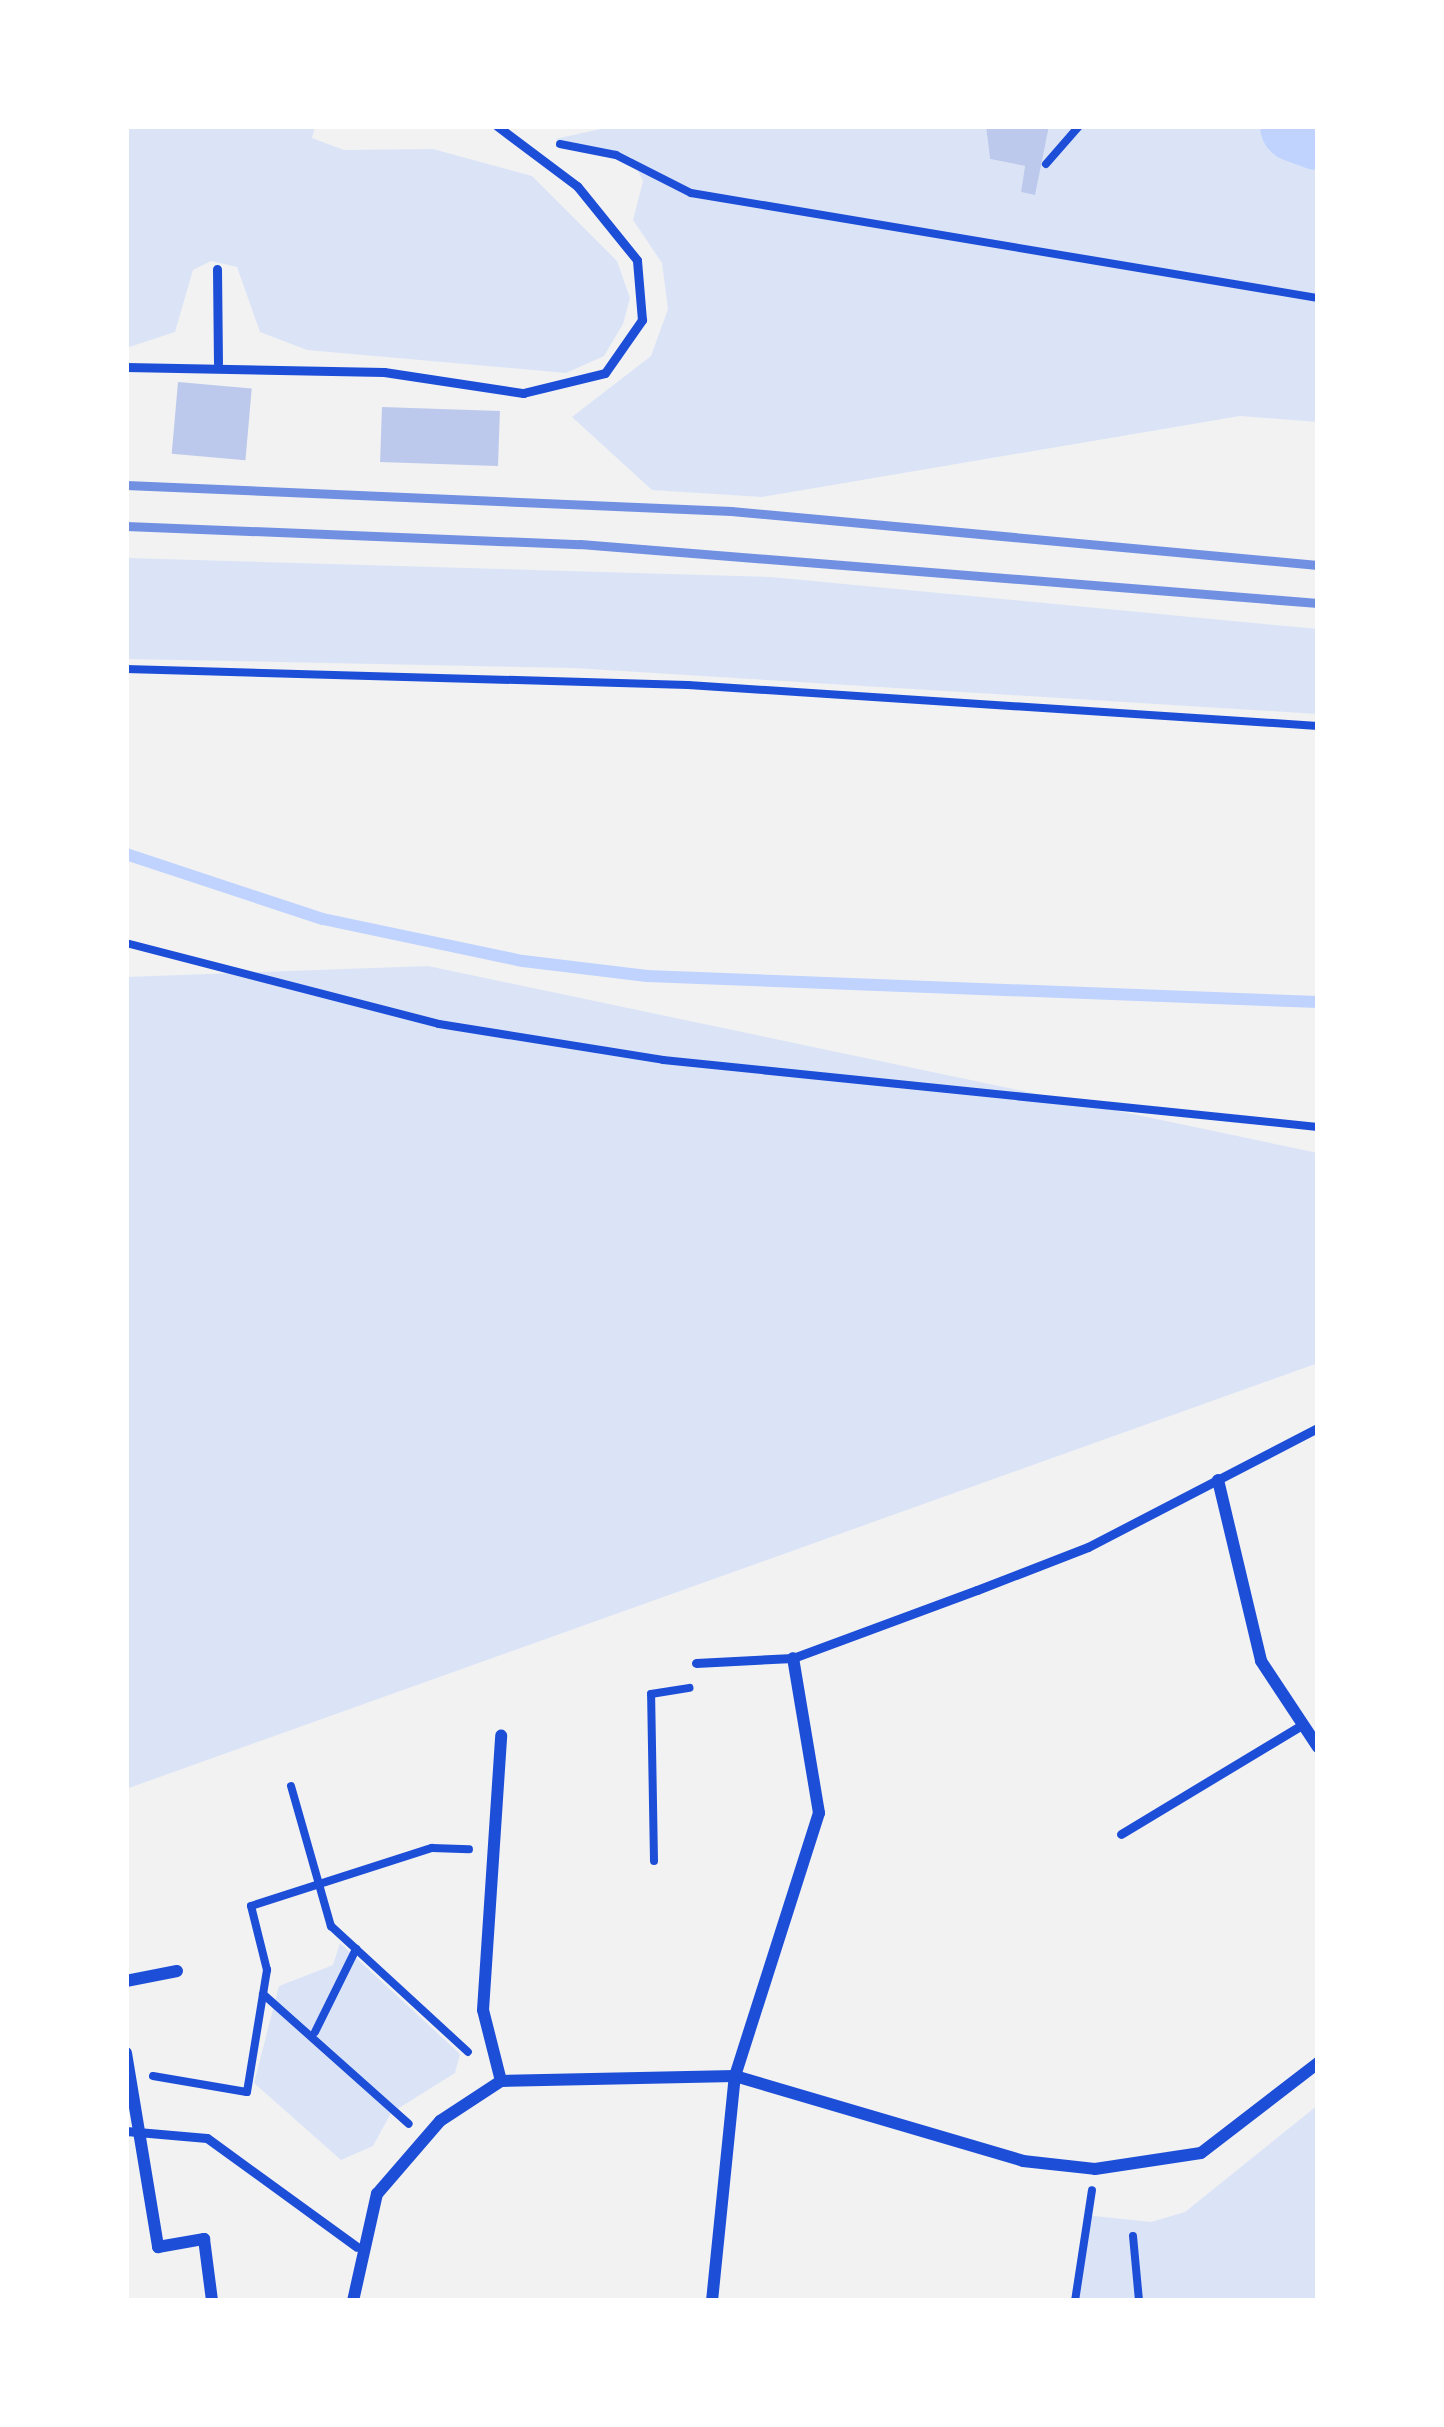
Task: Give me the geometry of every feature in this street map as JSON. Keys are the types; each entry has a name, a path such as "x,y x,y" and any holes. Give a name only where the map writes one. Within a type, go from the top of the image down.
{"street":[{"path":"1218,1480 1261,1660 1318,1747"},
{"path":"712,2301 735,2076 817,1823 820,1774 793,1658"},
{"path":"501,1736 500,1851 483,2010 501,2081"},
{"path":"126,1982 177,1971"},
{"path":"126,2053 131,2131 158,2246 204,2239 212,2301"},
{"path":"352,2301 357,2247 377,2194 423,2138 501,2081 735,2076 1023,2161 1095,2169 1201,2153 1318,2062"}],"lane":[{"path":"126,368 218,363 523,393 605,373 640,326 643,276 591,200 497,126"},
{"path":"217,269 218,363"},
{"path":"697,1663 793,1658 1088,1547 1318,1428"},
{"path":"1121,1834 1300,1726"},
{"path":"131,2131 207,2138 357,2247"}],"path":[{"path":"1046,164 1078,126"},
{"path":"538,157 566,144 622,157 691,194 1318,298"},
{"path":"126,669 688,685 1318,726"},
{"path":"126,943 439,1024 663,1060 1318,1127"},
{"path":"654,1861 650,1694 697,1687 697,1663"},
{"path":"291,1786 331,1926 501,2081"},
{"path":"128,2072 248,2092 263,1994 251,1906 432,1848 500,1851"},
{"path":"315,2032 356,1949"},
{"path":"263,1994 315,2032 423,2138"},
{"path":"1075,2301 1095,2169"},
{"path":"1133,2236 1139,2301"}],"shaded area":[{"path":"126,126 315,126 312,138 344,150 433,149 532,176 617,261 630,298 623,324 604,356 566,373 307,350 260,332 237,267 211,261 193,270 175,332 126,348"},
{"path":"614,126 986,126 990,159 1025,166 1021,192 1034,194 1049,126 1318,126 1318,422 1240,416 762,497 652,490 572,417 651,356 668,309 662,263 633,220 643,181 631,157 555,139"},
{"path":"126,558 771,577 1318,629 1318,714 573,668 126,659"},
{"path":"428,966 1318,1153 1318,1363 126,1789 126,977"},
{"path":"340,1943 460,2054 455,2073 391,2113 373,2146 341,2160 254,2083 279,1986 333,1965"},
{"path":"1318,2105 1318,2301 1071,2301 1085,2215 1151,2222 1185,2212"}],"building":[{"path":"986,126 1049,126 1035,195 1021,192 1025,166 990,159"},
{"path":"178,382 252,388 245,460 172,454"},
{"path":"382,407 500,411 498,466 380,462"}],"waterway":[{"path":"1296,126 1318,134"},
{"path":"126,854 323,919 523,961 647,976 1318,1002"}],"railway":[{"path":"126,485 731,511 1318,565"},
{"path":"126,526 580,544 1318,603"}]}
